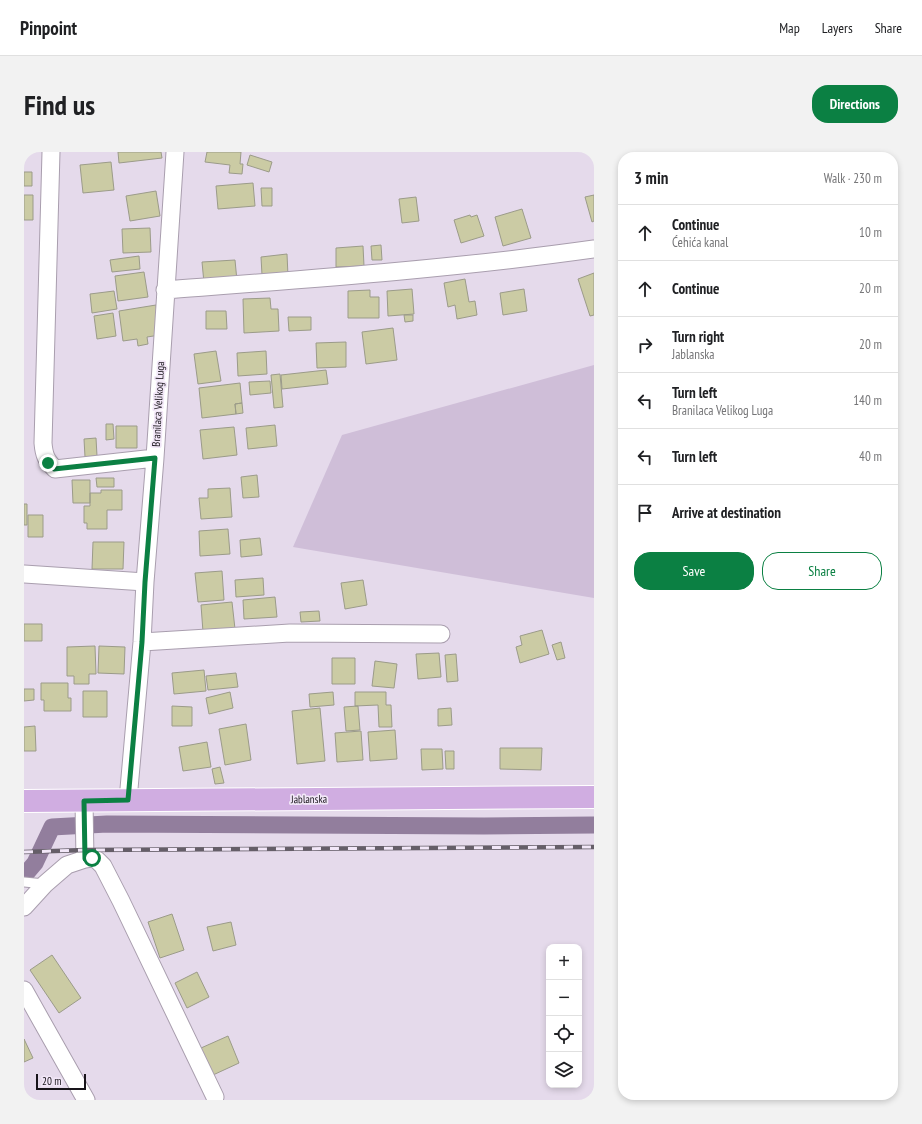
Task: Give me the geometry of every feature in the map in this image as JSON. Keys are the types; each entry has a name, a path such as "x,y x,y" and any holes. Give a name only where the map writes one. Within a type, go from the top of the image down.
{"main road":[{"name":"Jablanska","path":"24,801 84,804 128,800 594,797"}],"street":[{"path":"51,152 43,443 44,453 48,463 54,469 155,458"},
{"name":"Branilaca Velikog Luga","path":"128,800 142,642 175,152"},
{"path":"165,290 376,274 594,249"},
{"path":"24,574 145,582"},
{"path":"142,642 290,633 441,634"},
{"path":"84,804 85,851 103,866 215,1097"},
{"path":"24,907 33,883 67,865 85,851"},
{"path":"24,990 86,1100"}],"shaded area":[{"path":"594,365 594,598 293,547 342,435"}],"building":[{"path":"118,152 161,152 162,158 119,163"},
{"path":"207,152 241,152 240,164 243,164 242,174 229,173 230,165 205,162"},
{"path":"250,155 272,162 269,172 247,165"},
{"path":"111,162 114,190 83,193 80,165"},
{"path":"24,172 32,172 32,186 24,186"},
{"path":"253,183 255,206 218,209 216,186"},
{"path":"261,188 272,188 272,206 262,206"},
{"path":"156,191 160,216 130,221 126,196"},
{"path":"24,195 33,195 33,220 24,220"},
{"path":"594,195 594,221 592,222 585,197"},
{"path":"416,197 419,221 402,223 399,199"},
{"path":"522,209 531,238 503,246 495,217"},
{"path":"470,215 471,217 477,215 484,236 461,243 454,220"},
{"path":"150,228 151,252 123,253 122,229"},
{"path":"381,245 382,260 372,260 371,246"},
{"path":"363,246 364,266 336,267 336,248"},
{"path":"287,254 288,276 262,275 261,257"},
{"path":"139,256 140,269 112,272 110,260"},
{"path":"235,260 237,281 204,283 202,262"},
{"path":"144,272 148,297 118,301 115,276"},
{"path":"594,273 594,315 590,316 578,279"},
{"path":"465,279 469,302 475,301 477,315 457,319 455,305 448,307 444,283"},
{"path":"412,289 414,314 388,316 387,291"},
{"path":"524,289 527,311 503,315 500,293"},
{"path":"370,290 370,297 379,297 379,318 348,318 348,291"},
{"path":"114,291 117,309 92,313 90,294"},
{"path":"270,298 271,309 278,309 279,331 244,333 243,299"},
{"path":"156,305 160,335 147,337 148,344 138,346 137,339 123,341 119,311"},
{"path":"206,311 226,311 227,329 206,329"},
{"path":"113,313 116,336 97,339 94,316"},
{"path":"404,315 413,315 413,321 405,322"},
{"path":"288,317 311,317 311,330 289,331"},
{"path":"393,328 397,360 366,364 362,332"},
{"path":"346,342 346,367 317,368 316,343"},
{"path":"216,351 221,381 198,384 194,354"},
{"path":"266,351 267,374 238,376 237,353"},
{"path":"326,370 328,384 282,389 281,375"},
{"path":"280,374 283,407 274,408 271,375"},
{"path":"270,381 271,393 250,395 249,382"},
{"path":"240,383 242,403 235,404 236,414 202,418 199,388"},
{"path":"242,403 243,413 236,414 235,404"},
{"path":"106,424 113,424 114,439 106,440"},
{"path":"275,425 277,446 248,449 246,428"},
{"path":"116,426 137,426 137,448 116,448"},
{"path":"234,427 237,455 203,459 200,430"},
{"path":"96,438 97,456 85,457 84,439"},
{"path":"257,475 259,497 243,498 241,477"},
{"path":"96,478 114,478 114,487 97,487"},
{"path":"72,480 90,480 90,503 73,503"},
{"path":"230,488 232,517 201,519 199,498 208,498 208,489"},
{"path":"101,490 122,490 122,510 107,510 107,529 87,529 87,523 84,523 84,506 90,506 90,493 101,493"},
{"path":"24,504 27,504 27,525 24,525"},
{"path":"28,515 43,515 43,537 28,537"},
{"path":"228,529 230,554 200,556 199,531"},
{"path":"260,538 262,555 241,557 240,540"},
{"path":"93,542 124,542 123,569 92,569"},
{"path":"222,571 224,600 198,602 195,573"},
{"path":"263,578 264,595 236,597 235,580"},
{"path":"363,580 367,605 345,609 341,583"},
{"path":"275,597 277,617 244,619 243,600"},
{"path":"232,602 235,629 203,632 201,605"},
{"path":"319,611 320,621 301,622 300,612"},
{"path":"24,624 42,624 42,641 24,641"},
{"path":"542,630 549,654 520,663 516,647 522,645 520,636"},
{"path":"561,642 565,658 557,660 552,645"},
{"path":"95,646 96,674 89,674 89,684 74,684 74,676 67,676 67,647"},
{"path":"99,646 125,647 124,674 98,673"},
{"path":"439,653 441,677 418,679 416,654"},
{"path":"456,654 458,681 447,682 445,655"},
{"path":"332,658 355,658 355,684 332,684"},
{"path":"375,661 397,664 394,688 372,686"},
{"path":"204,670 206,691 174,694 172,673"},
{"path":"236,673 238,687 208,690 206,676"},
{"path":"41,683 68,683 68,698 71,698 71,711 44,711 44,700 41,700"},
{"path":"24,689 34,689 34,700 24,701"},
{"path":"83,691 107,691 107,717 83,717"},
{"path":"230,692 233,708 209,714 206,698"},
{"path":"333,692 334,705 310,707 309,694"},
{"path":"355,692 386,692 386,705 391,705 392,727 379,727 378,705 355,706"},
{"path":"172,706 192,707 192,726 172,726"},
{"path":"358,706 360,730 346,731 344,707"},
{"path":"320,708 325,761 297,764 292,711"},
{"path":"451,708 452,725 438,726 438,709"},
{"path":"246,724 251,760 225,765 219,729"},
{"path":"35,726 36,751 24,751 24,727"},
{"path":"395,730 397,759 370,761 368,732"},
{"path":"361,731 363,760 337,762 335,733"},
{"path":"207,742 211,767 183,771 179,747"},
{"path":"500,748 542,748 541,770 500,769"},
{"path":"421,749 442,749 443,769 422,770"},
{"path":"445,751 454,751 454,769 446,769"},
{"path":"220,767 224,783 215,784 212,769"},
{"path":"172,914 184,950 160,958 148,922"},
{"path":"231,922 236,945 213,951 207,927"},
{"path":"52,955 81,998 59,1013 30,970"},
{"path":"197,972 209,997 187,1008 175,983"},
{"path":"228,1036 239,1063 213,1075 201,1048"},
{"path":"24,1039 33,1058 24,1062"}],"waterway":[{"path":"24,876 35,863 52,827 107,824 484,826 594,825"}],"railway":[{"path":"24,852 85,850 594,847"}],"route":[{"path":"48,463 54,469 155,458 145,582 142,642 128,800 84,801 85,859 92,858"}]}
